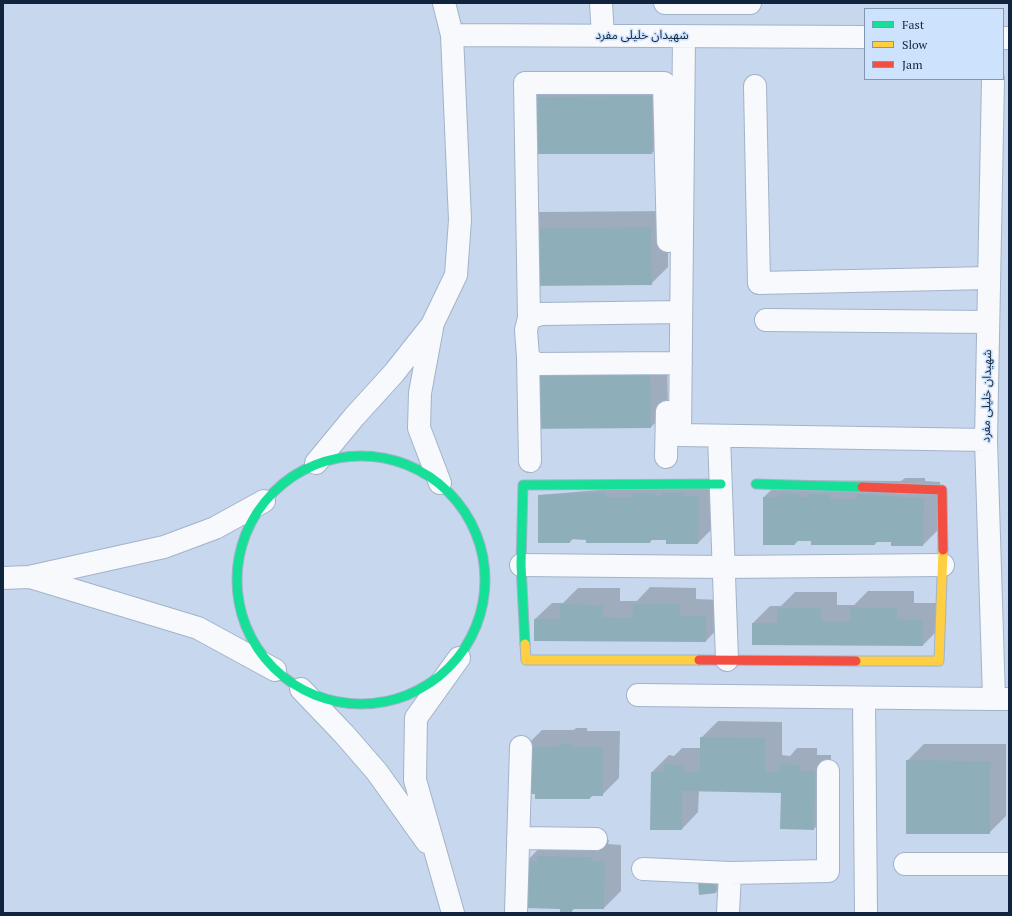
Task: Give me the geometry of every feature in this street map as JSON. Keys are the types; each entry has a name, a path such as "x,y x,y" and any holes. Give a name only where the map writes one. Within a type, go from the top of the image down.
{"street":[{"path":"316,464 394,373 432,325 456,275 460,220 452,35 444,3"},
{"path":"601,3 603,36"},
{"path":"665,3 750,3"},
{"name":"شهیدان خلیلی مفرد","path":"452,35 864,38"},
{"path":"666,457 674,363 684,36"},
{"name":"شهیدان خلیلی مفرد","path":"993,80 986,440 1002,699"},
{"path":"530,461 526,330 528,318 526,83 664,83 675,312"},
{"path":"755,86 759,283 989,278"},
{"path":"528,318 541,314 675,312"},
{"path":"766,320 988,322"},
{"path":"432,325 420,393 419,428 440,483"},
{"path":"528,357 536,364 674,363"},
{"path":"674,363 680,435 986,440"},
{"path":"720,436 727,660"},
{"path":"3,578 29,577 164,547 215,528 264,501 288,479 316,464 348,456 380,457 412,466 440,483 466,512 482,548 486,586 478,624 459,658 416,718 415,780 453,913"},
{"path":"721,484 523,485 521,565 526,660 938,661 943,565 942,490 756,484"},
{"path":"264,501 248,528 238,557 236,588 242,618 255,646 275,670"},
{"path":"521,565 724,567 943,565"},
{"path":"29,577 198,628 275,670 300,689 344,734 377,772 436,854"},
{"path":"300,689 333,702 368,704 402,698 434,682 459,658"},
{"path":"638,695 1002,699"},
{"path":"864,698 866,913"},
{"path":"516,913 521,747"},
{"path":"643,869 730,873 828,871 828,771"},
{"path":"518,838 596,839"},
{"path":"905,864 1009,864"},
{"path":"728,913 730,873"}],"building":[{"path":"652,96 652,154 522,154 521,97"},
{"path":"651,227 652,285 521,286 521,228"},
{"path":"650,370 651,428 521,429 520,371"},
{"path":"605,492 605,497 632,497 632,493 655,493 655,496 662,496 662,493 683,493 683,496 699,496 698,544 666,544 666,540 651,540 650,543 586,543 586,540 570,539 570,543 538,543 538,495"},
{"path":"778,493 800,494 800,497 807,497 807,494 830,494 830,499 857,499 857,494 924,498 923,546 891,546 891,542 875,542 875,545 811,545 811,541 795,541 795,545 763,545 763,497 778,497"},
{"path":"560,604 603,605 603,617 632,618 633,604 680,604 680,616 706,616 706,642 534,641 534,619 560,619"},
{"path":"850,607 897,608 897,619 923,620 923,646 752,645 752,623 777,623 777,608 821,608 821,621 850,621"},
{"path":"700,737 765,738 765,772 779,772 780,764 800,765 800,771 815,771 814,830 780,829 781,793 682,791 682,830 650,830 651,772 664,772 664,764 684,765 684,772 700,772"},
{"path":"559,744 571,744 571,747 603,747 603,796 590,796 590,799 535,799 535,794 524,794 524,747 559,747"},
{"path":"906,760 990,761 990,834 906,834"},
{"path":"537,856 592,857 592,861 605,861 604,909 572,909 572,912 560,912 560,909 525,908 526,861 537,861"},
{"path":"716,880 716,893 699,895 698,881"}],"traffic: fast":[{"path":"361,456 385,458 408,465 430,477 449,492 464,511 476,533 483,556 485,580 483,604 476,627 464,649 449,668 430,683 408,695 385,702 361,704 337,702 314,695 292,683 273,668 258,649 246,627 239,604 237,580 239,556 246,533 258,511 273,492 292,477 314,465 337,458 361,456"},
{"path":"525,644 521,565 523,485 721,484"},
{"path":"756,484 862,487"}],"traffic: slow":[{"path":"856,661 939,661 943,550"},
{"path":"525,644 526,660 699,660"}],"traffic: jam":[{"path":"862,487 942,490 943,550"},
{"path":"699,660 856,661"}]}
